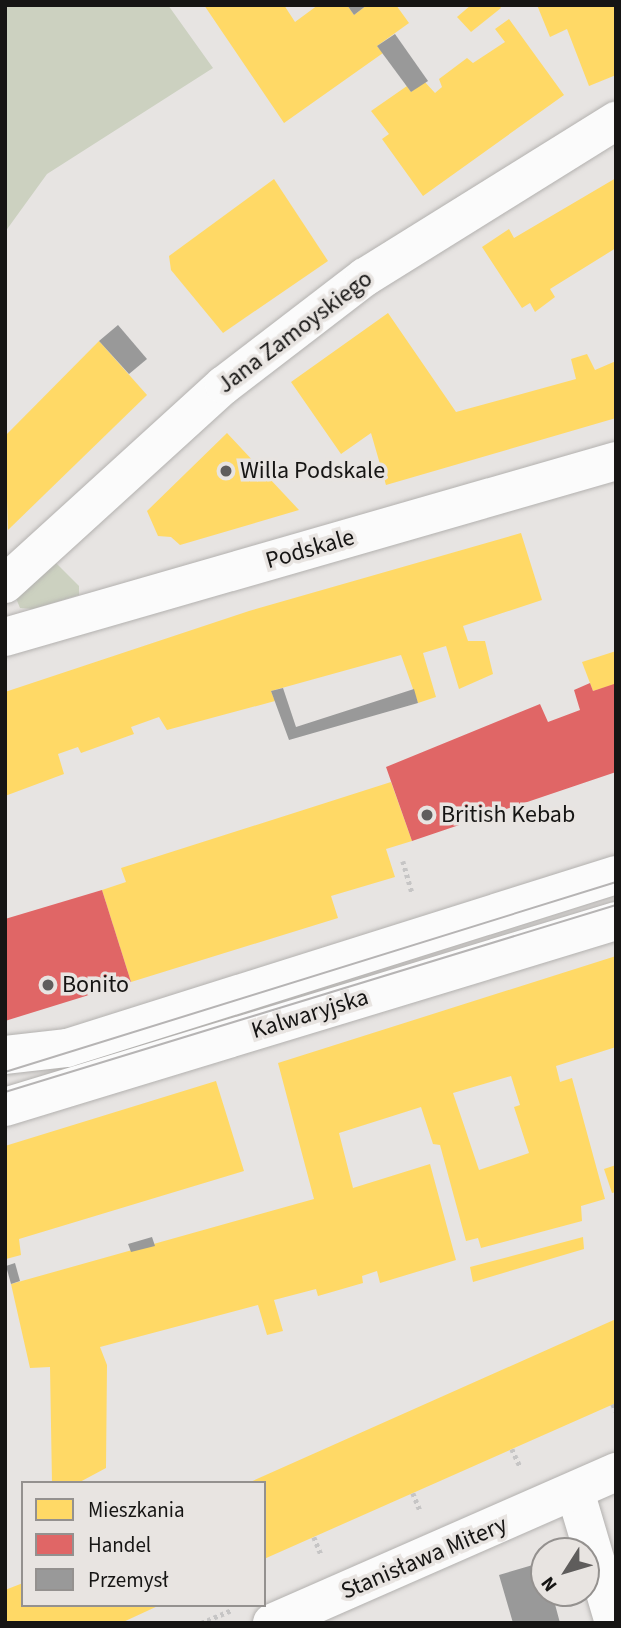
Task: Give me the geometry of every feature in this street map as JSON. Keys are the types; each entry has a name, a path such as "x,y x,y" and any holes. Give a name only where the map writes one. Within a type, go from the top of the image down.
{"street":[{"name":"Jana Zamoyskiego","path":"5,584 224,385 365,277 616,121"},
{"name":"Podskale","path":"5,638 616,460"},
{"name":"Kalwaryjska","path":"5,1055 67,1048 616,875"},
{"name":"Kalwaryjska","path":"5,1107 616,922"},
{"name":"Stanisława Mitery","path":"272,1623 616,1472"},
{"path":"575,1491 614,1623"}],"path":[{"path":"403,861 416,904"},
{"path":"613,1404 616,1411"},
{"path":"226,1607 227,1612"},
{"path":"201,1623 237,1607"}],"green space":[{"path":"5,5 168,5 213,68 47,174 5,232"},
{"path":"55,562 79,586 79,595 33,609 20,608 16,598"}],"building: Mieszkania":[{"path":"204,5 284,5 295,22 318,5 347,5 354,15 367,5 396,5 409,23 377,46 383,53 284,123"},
{"path":"471,5 499,5 501,8 471,32 457,17"},
{"path":"537,5 616,5 616,75 589,86 567,29 550,37"},
{"path":"509,19 564,95 423,196 382,139 389,134 371,111 407,86 411,92 424,81 435,93 442,87 439,79 467,58 473,63 505,42 495,29"},
{"path":"616,178 616,248 550,289 555,297 535,312 530,303 522,308 482,247 509,229 514,238"},
{"path":"274,179 328,261 223,333 171,270 169,256"},
{"path":"388,313 456,412 576,379 571,359 587,354 595,370 616,361 616,418 386,485 371,433 341,454 291,382"},
{"path":"99,341 147,395 8,530 5,436"},
{"name":"Willa Podskale","path":"227,433 299,510 180,545 171,537 158,536 147,511"},
{"path":"521,533 542,600 463,626 468,641 485,641 493,674 459,689 446,646 423,653 436,697 418,703 401,655 271,691 275,701 167,730 159,717 131,727 134,734 81,753 78,747 58,754 64,774 5,796 5,692 249,611"},
{"path":"616,651 616,684 593,691 582,662"},
{"path":"391,782 412,841 386,849 395,877 331,896 338,918 131,982 102,890 126,882 121,868"},
{"path":"616,956 616,1047 556,1066 560,1082 572,1078 605,1199 581,1206 582,1221 481,1248 478,1238 466,1241 440,1145 433,1144 421,1107 339,1133 353,1188 430,1164 456,1260 380,1283 377,1271 362,1276 363,1283 318,1296 316,1289 274,1300 283,1331 267,1335 258,1305 100,1347 107,1365 106,1468 82,1481 52,1481 50,1367 30,1368 11,1284 314,1199 278,1063","holes":["511,1076 520,1105 514,1107 529,1153 479,1170 453,1093"]},
{"path":"216,1081 244,1171 19,1239 21,1255 6,1259 5,1146"},
{"path":"616,1165 616,1192 612,1193 604,1169"},
{"path":"583,1237 584,1249 473,1282 470,1267"},
{"path":"616,1319 616,1403 266,1558 266,1481 252,1481"},
{"path":"21,1584 21,1607 156,1607 121,1623 5,1623 5,1590"}],"building: Handel":[{"path":"590,683 593,691 614,684 616,688 616,772 412,841 386,767 540,704 548,722 580,710 574,690"},
{"path":"102,890 131,982 5,1021 5,919"}],"building: Przemysł":[{"path":"347,5 367,5 354,15"},
{"path":"395,34 428,81 411,92 377,46"},
{"path":"118,325 147,359 129,374 99,341"},
{"path":"283,688 296,727 414,689 418,703 289,740 271,691"},
{"path":"152,1237 155,1246 131,1252 128,1244"},
{"path":"15,1263 20,1281 11,1284 6,1266"},
{"path":"530,1566 530,1607 556,1607 560,1623 513,1623 499,1575"}],"tram line":[{"path":"5,1072 616,882"},
{"path":"5,1092 616,905"}],"place":[{"name":"Willa Podskale","path":"226,471"},
{"name":"British Kebab","path":"427,815"},
{"name":"Bonito","path":"48,985"}]}
